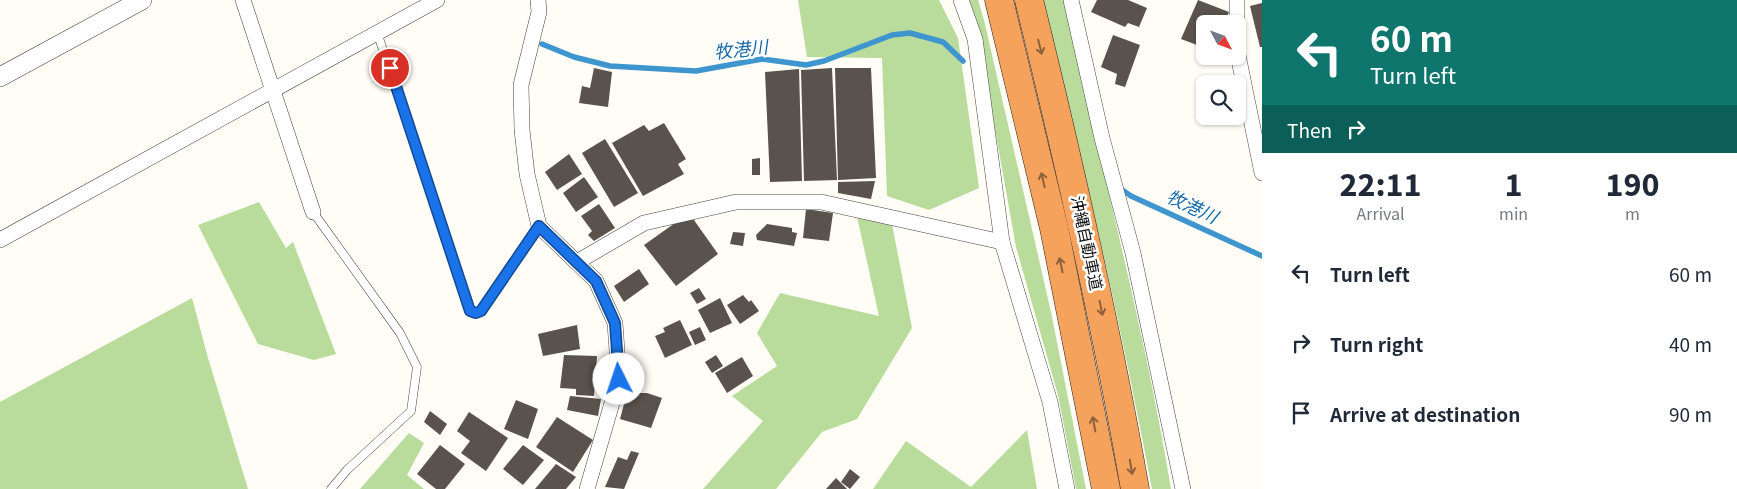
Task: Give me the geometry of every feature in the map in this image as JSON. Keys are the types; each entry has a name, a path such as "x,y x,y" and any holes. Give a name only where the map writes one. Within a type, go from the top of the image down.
{"highway":[{"name":"沖縄自動車道","path":"999,0 1054,228 1106,489"},
{"name":"沖縄自動車道","path":"1028,0 1082,219 1116,379 1135,489"}],"street":[{"path":"0,77 142,0"},
{"path":"243,0 313,212"},
{"path":"0,240 273,88 437,0"},
{"path":"538,0 539,12 521,85 522,130 527,174 539,226 596,281 615,323 619,379 587,489"},
{"path":"960,0 975,39 1002,242 1050,402 1068,489"},
{"path":"1071,0 1102,138 1133,253 1183,489"},
{"path":"1237,0 1237,15"},
{"path":"1240,65 1262,173"},
{"path":"577,262 644,223 736,202 821,202 1002,242"}],"lane":[{"path":"378,32 470,311 476,313 481,311 539,226"},
{"path":"313,212 400,334 417,367 411,411 347,470 331,489"}],"green space":[{"path":"798,0 939,0 958,38 979,188 929,210 887,196 882,58 807,57"},
{"path":"967,0 978,0 984,20 1051,312 1086,489 1076,489 1058,395 1016,247 976,23"},
{"path":"1041,0 1065,0 1135,305 1171,489 1152,489 1128,366 1101,244"},
{"path":"259,202 286,248 293,242 336,354 314,360 258,344 198,225"},
{"path":"856,212 892,224 912,328 857,419 822,432 776,489 703,489 763,421 732,396 777,366 757,333 780,293 879,316"},
{"path":"192,298 208,358 248,489 0,489 0,402"},
{"path":"1027,430 1037,489 873,489 906,441 971,487"},
{"path":"409,433 424,443 407,475 424,489 360,489"}],"building":[{"path":"1097,0 1128,0 1147,8 1139,27 1128,23 1125,27 1091,12"},
{"path":"1198,0 1229,12 1228,15 1196,15 1196,45 1181,39"},
{"path":"1262,3 1262,47 1260,47 1250,6"},
{"path":"1113,35 1140,45 1125,87 1115,84 1117,74 1101,67"},
{"path":"594,68 612,72 608,107 579,103 582,86 590,88"},
{"path":"832,68 837,180 804,181 801,70"},
{"path":"835,68 871,68 876,178 838,180"},
{"path":"799,69 802,181 770,182 765,72"},
{"path":"664,123 686,159 678,164 684,174 643,196 612,143 644,125 649,131"},
{"path":"605,139 638,193 614,207 582,153"},
{"path":"569,154 582,174 557,190 545,172"},
{"path":"760,158 760,175 752,175 752,159"},
{"path":"584,177 598,197 576,212 563,193"},
{"path":"875,181 871,199 838,193 838,182"},
{"path":"599,204 615,228 594,241 588,235 592,231 581,216"},
{"path":"806,209 833,213 829,241 803,238"},
{"path":"689,213 718,254 676,286 644,245"},
{"path":"767,224 792,228 792,232 797,233 794,246 757,240 756,235"},
{"path":"733,232 745,233 743,246 730,244"},
{"path":"639,269 649,284 624,302 614,286"},
{"path":"699,288 706,299 697,304 690,293"},
{"path":"743,295 749,302 751,300 759,311 740,324 727,305"},
{"path":"720,298 732,323 710,333 698,310"},
{"path":"680,320 692,345 665,358 655,336 665,332 663,328"},
{"path":"577,325 580,349 543,356 538,334"},
{"path":"700,327 706,340 695,345 689,332"},
{"path":"564,355 597,356 594,396 576,395 576,389 560,388"},
{"path":"716,355 723,366 712,373 705,362"},
{"path":"742,357 753,376 727,393 715,373"},
{"path":"627,393 647,393 662,398 651,428 620,419"},
{"path":"570,396 601,399 598,416 567,410"},
{"path":"516,400 538,409 528,439 504,429"},
{"path":"430,411 447,424 440,435 424,422"},
{"path":"469,412 508,438 486,471 461,453 470,441 457,431"},
{"path":"557,417 593,440 573,472 536,447"},
{"path":"440,445 465,464 445,489 436,489 417,474"},
{"path":"523,445 544,460 523,485 503,469"},
{"path":"631,451 639,453 624,489 605,487 618,457 627,460"},
{"path":"556,464 576,477 566,489 535,489"},
{"path":"850,469 860,477 850,489 841,482"},
{"path":"836,478 847,489 826,489"}],"waterway":[{"name":"牧港川","path":"542,44 574,57 610,66 696,71 762,59 806,65 824,61 892,35 910,33 943,42 963,61"},
{"name":"牧港川","path":"1118,187 1131,196 1262,256"}],"route":[{"path":"390,68 470,311 476,313 481,311 539,226 596,281 615,323 619,379"}]}
